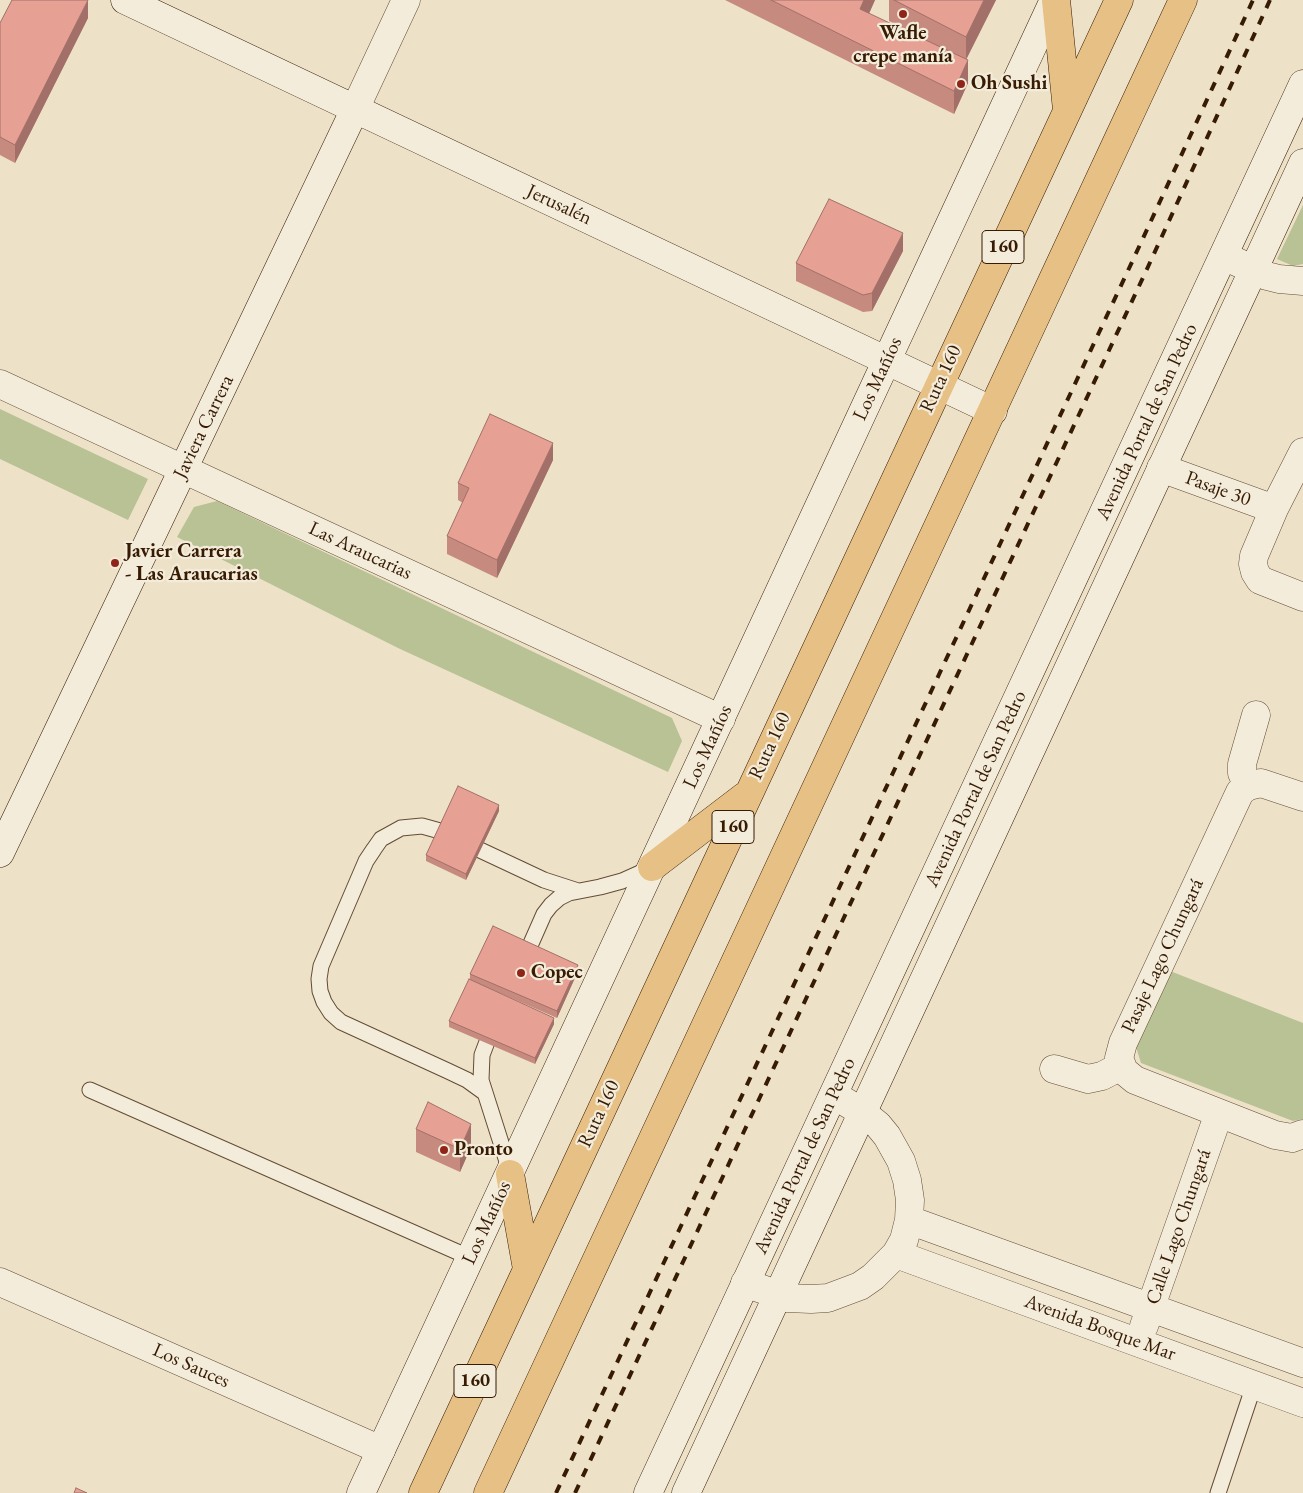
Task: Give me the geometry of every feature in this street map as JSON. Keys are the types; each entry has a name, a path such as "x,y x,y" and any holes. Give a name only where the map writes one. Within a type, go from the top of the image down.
{"highway":[{"path":"1055,0 1067,110"},
{"name":"Ruta 160","path":"422,1493 1119,0"},
{"path":"488,1493 1183,0"},
{"path":"652,867 749,793"},
{"path":"510,1174 527,1269"}],"street":[{"name":"Jerusalén","path":"125,0 993,411"},
{"name":"Javiera Carrera","path":"0,853 356,109 406,0"},
{"name":"Los Mañíos","path":"361,1493 1055,0"},
{"name":"Avenida Portal de San Pedro","path":"648,1493 1302,87"},
{"name":"Avenida Portal de San Pedro","path":"686,1493 1303,163"},
{"path":"1224,256 1279,279 1303,280"},
{"name":"Las Araucarias","path":"0,384 721,719"},
{"name":"Pasaje 30","path":"1303,452 1274,509 1254,556 1253,564 1260,580 1303,597"},
{"name":"Pasaje 30","path":"1161,468 1274,509"},
{"path":"1256,715 1242,764 1242,772 1248,786 1262,783 1303,797"},
{"name":"Pasaje Lago Chungará","path":"1121,1066 1119,1058 1123,1043 1235,801 1240,792 1248,786"},
{"path":"1054,1069 1088,1079 1102,1076 1121,1066 1135,1080 1275,1135 1302,1139"},
{"path":"745,1283 787,1298 828,1298 845,1293 873,1277 896,1254 904,1240 909,1220 910,1200 901,1160 887,1136 862,1112 834,1095"},
{"name":"Calle Lago Chungará","path":"1138,1342 1220,1113"},
{"name":"Avenida Bosque Mar","path":"909,1220 1303,1364"},
{"name":"Avenida Bosque Mar","path":"896,1254 1303,1403"},
{"name":"Los Sauces","path":"0,1282 381,1450"}],"lane":[{"path":"440,831 422,826 401,828 381,839 374,848 366,861 323,960 319,979 320,991 331,1013 341,1022 448,1071 485,1092"},
{"path":"480,850 544,880 580,891"},
{"path":"529,948 544,914 551,905 569,893 600,888 652,867"},
{"path":"498,1015 482,1055 481,1080 510,1174"},
{"path":"90,1090 471,1258"},
{"path":"1218,1493 1254,1385"}],"green space":[{"path":"1303,205 1303,264 1293,266 1277,259"},
{"path":"0,409 148,479 128,520 0,459"},
{"path":"217,501 672,718 682,741 668,772 398,648 177,537 194,507"},
{"path":"1170,971 1303,1023 1303,1119 1293,1121 1141,1063 1136,1047"}],"building":[{"path":"12,0 88,0 15,145 0,137 0,23"},
{"path":"771,0 864,0 860,9 968,60 954,91"},
{"path":"894,0 984,0 966,37"},
{"path":"829,199 903,233 872,293 863,295 796,263"},
{"path":"490,414 553,443 497,560 447,536 469,488 458,483"},
{"path":"458,786 499,805 466,874 426,855"},
{"path":"493,926 578,965 557,1011 470,974"},
{"path":"469,979 554,1018 535,1058 449,1021"},
{"path":"428,1102 471,1124 460,1149 416,1129"},
{"path":"76,1488 87,1493 74,1493"}],"railway":[{"path":"556,1493 1253,0"},
{"path":"575,1493 1147,269 1270,0"}],"place":[{"name":"Wafle crepe manía","path":"903,14"},
{"name":"Oh Sushi","path":"961,84"},
{"name":"Javier Carrera - Las Araucarias","path":"115,563"},
{"name":"Copec","path":"521,973"},
{"name":"Pronto","path":"444,1150"}]}
